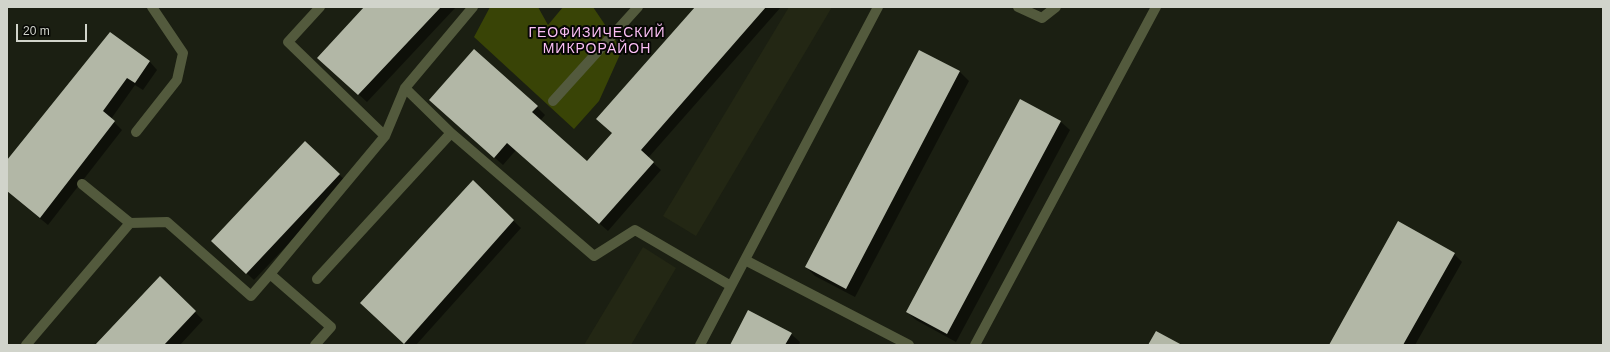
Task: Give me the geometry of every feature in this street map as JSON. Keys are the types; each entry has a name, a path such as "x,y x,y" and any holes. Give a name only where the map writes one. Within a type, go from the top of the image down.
{"lane":[{"path":"136,132 177,80 183,53 152,7"},
{"path":"320,7 288,42 385,136"},
{"path":"82,184 130,223 167,222 251,296 385,136 405,88 473,7"},
{"path":"553,101 638,7"},
{"path":"700,345 878,7"},
{"path":"1018,7 1042,18 1056,7"},
{"path":"975,345 1156,7"},
{"path":"405,88 451,133 594,256 635,230 731,286"},
{"path":"317,279 451,133"},
{"path":"26,345 130,223"},
{"path":"745,260 909,345"},
{"path":"270,274 331,327 315,345"}],"shaded area":[{"path":"789,7 832,7 696,236 663,216"},
{"path":"643,247 676,268 631,345 584,345"}],"green space":[{"path":"490,7 538,7 548,25 563,7 593,7 622,50 599,101 574,129 474,37"}],"building":[{"path":"364,7 441,7 358,95 317,58"},
{"path":"695,7 766,7 641,150 654,162 599,224 507,143 494,158 429,100 474,49 538,106 532,112 587,161 612,133 596,119"},
{"path":"110,32 150,61 135,83 127,78 103,111 115,121 40,218 7,191 7,160"},
{"path":"919,50 960,71 846,289 805,267"},
{"path":"1020,99 1061,121 947,334 906,312"},
{"path":"305,141 340,174 246,274 211,241"},
{"path":"473,180 514,220 404,344 360,303"},
{"path":"1398,221 1455,253 1403,345 1329,345"},
{"path":"160,276 196,311 164,345 95,345"},
{"path":"748,310 792,333 785,345 730,345"},
{"path":"1156,331 1182,345 1148,345"}],"district":[{"name":"ГЕОФИЗИЧЕСКИЙ МИКРОРАЙОН","path":"597,42"}]}
